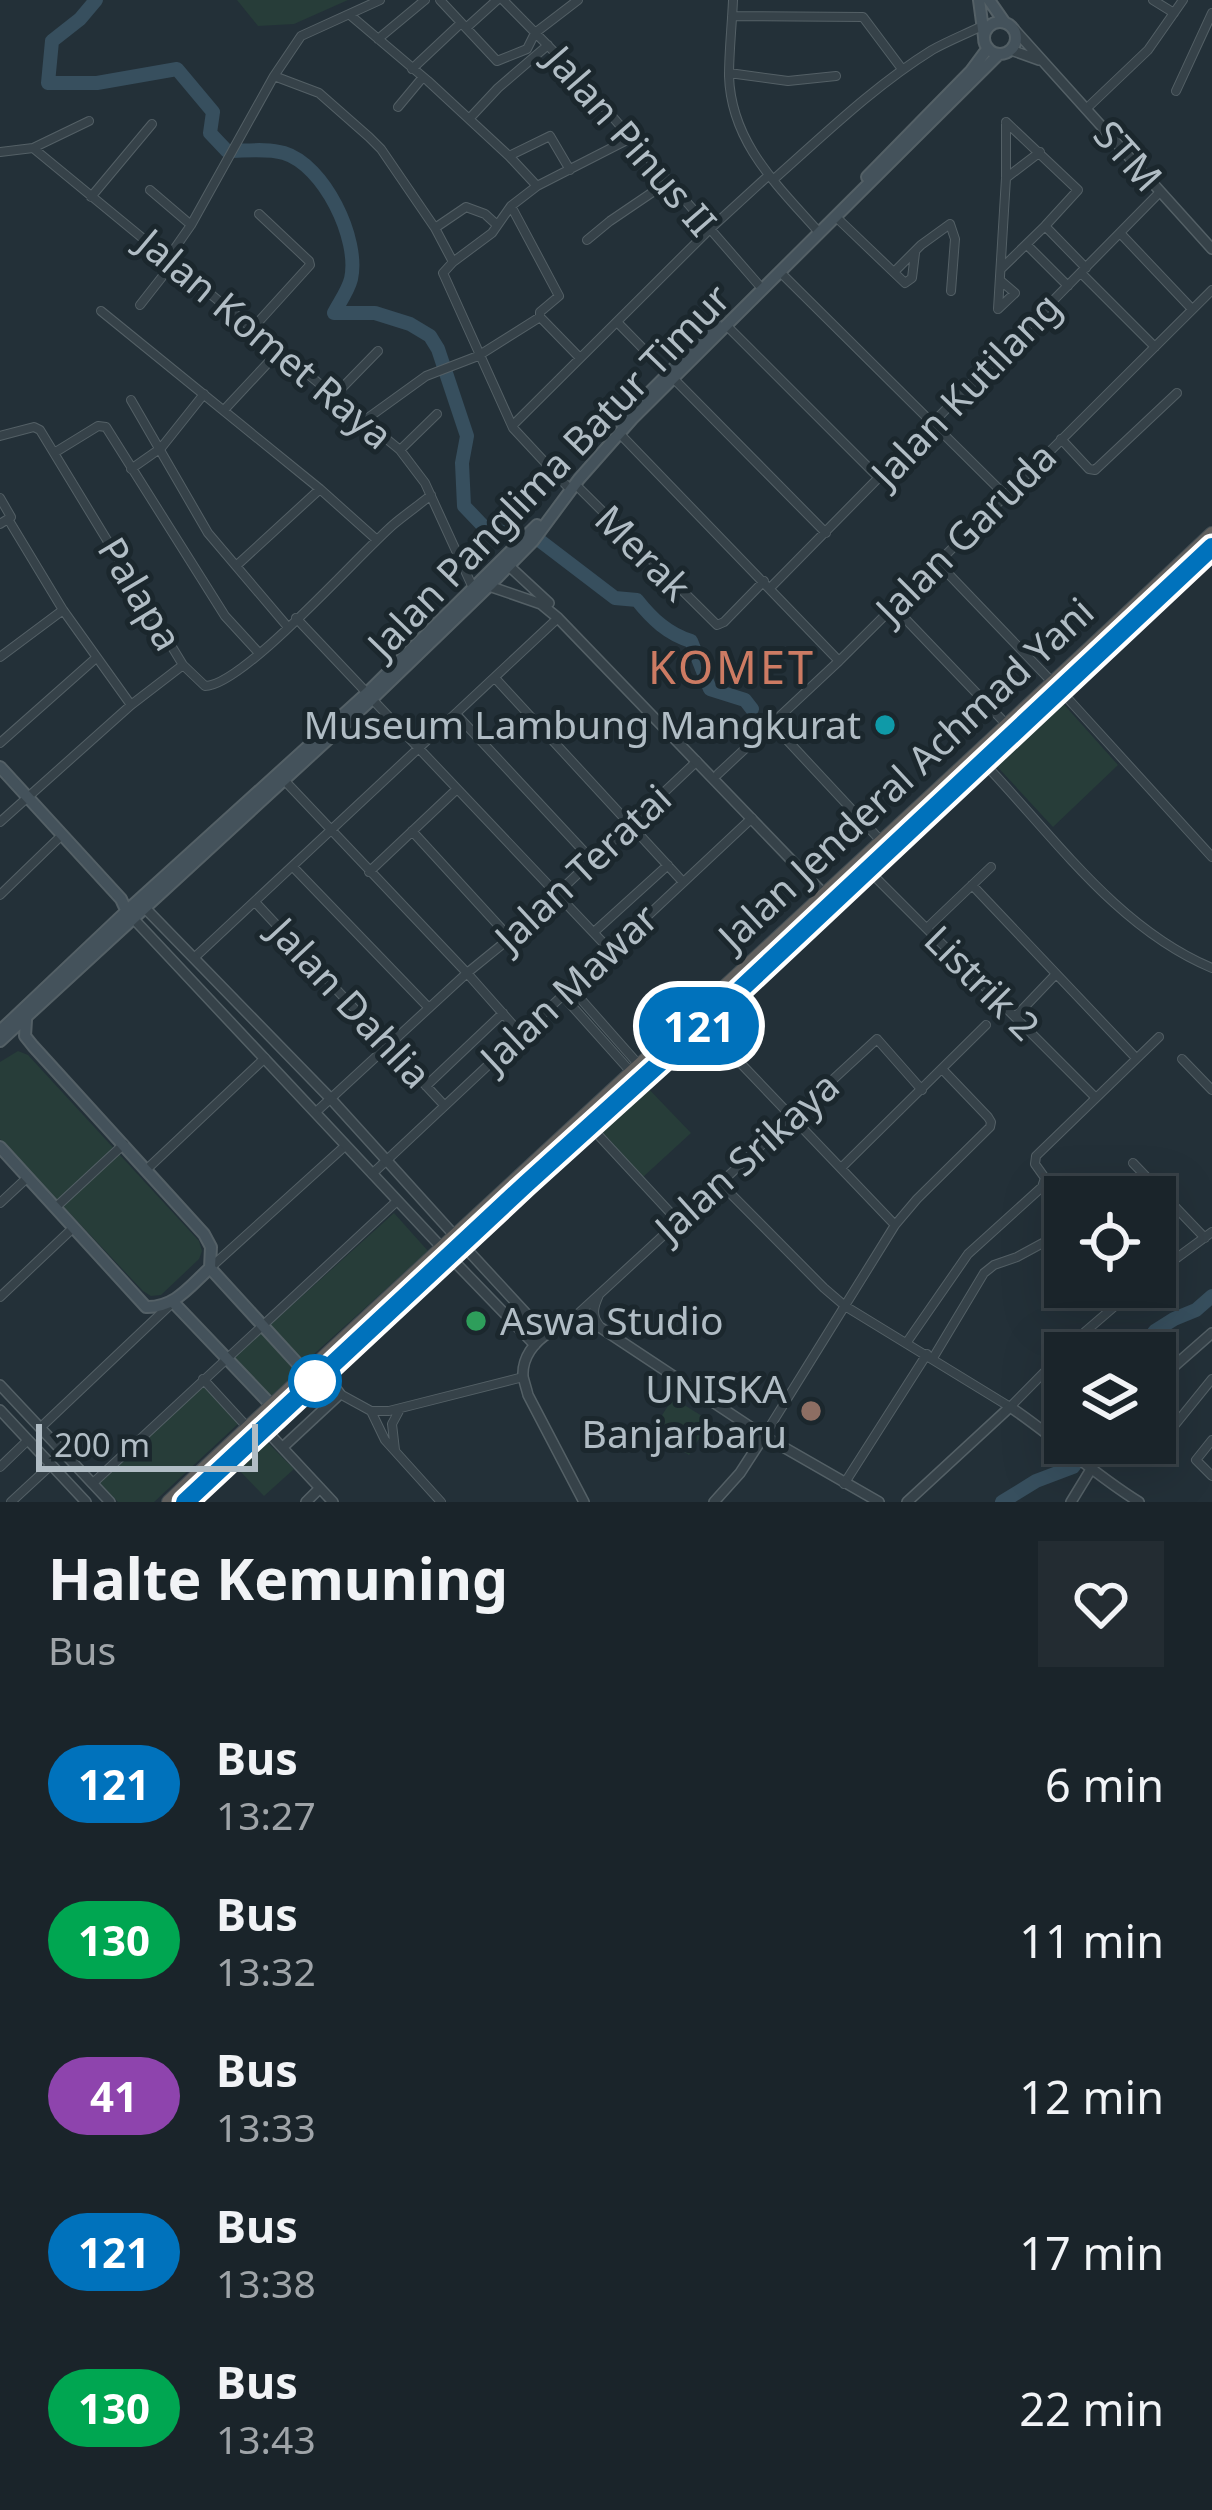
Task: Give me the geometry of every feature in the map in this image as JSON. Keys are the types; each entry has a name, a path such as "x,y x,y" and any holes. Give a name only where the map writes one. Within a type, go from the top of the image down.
{"highway":[{"name":"Jalan Jenderal Achmad Yani","path":"960,775 982,761 1212,534"},
{"name":"Jalan Jenderal Achmad Yani","path":"772,953 827,893 960,775 1007,725 1057,687 1212,547"},
{"name":"Jalan Jenderal Achmad Yani","path":"256,1428 272,1406 590,1125 867,869 924,808"},
{"name":"Jalan Jenderal Achmad Yani","path":"459,1240 635,1068 696,1023"},
{"name":"Jalan Jenderal Achmad Yani","path":"169,1502 188,1494 256,1428 324,1372 445,1252"}],"main road":[{"path":"979,0 982,26 995,48"},
{"path":"988,0 1016,40 995,48"},
{"path":"995,48 990,26 1009,26"},
{"name":"Jalan Panglima Batur Timur","path":"707,339 836,217 995,48"},
{"name":"Jalan Panglima Batur Timur","path":"28,1011 133,909 489,586 532,542 605,438 995,48"},
{"name":"Jalan Panglima Batur Timur","path":"369,696 524,540 670,375"},
{"name":"Jalan Panglima Batur Timur","path":"229,824 284,780 299,760"},
{"path":"0,767 133,909"},
{"path":"0,1031 28,1011"},
{"path":"0,1045 28,1011"},
{"path":"28,1011 25,1036 209,1241 209,1268 307,1374"},
{"path":"0,1045 33,1046"},
{"path":"0,1147 146,1306 173,1302 209,1268"},
{"path":"173,1302 272,1406"}],"street":[{"path":"140,305 303,34 380,0"},
{"path":"378,39 425,0"},
{"path":"440,0 497,61 527,49 535,33 578,0"},
{"path":"412,69 500,0"},
{"name":"Jalan Pinus II","path":"500,0 548,46 758,284"},
{"path":"733,0 729,73 742,135 816,229"},
{"path":"1153,0 1174,14"},
{"path":"1086,109 1148,50 1183,0"},
{"path":"1176,92 1212,14"},
{"path":"350,15 469,118 537,186"},
{"path":"732,16 863,17 903,70"},
{"path":"512,425 710,229 771,177 903,70 935,48 982,26"},
{"name":"STM","path":"1009,26 1212,249"},
{"path":"469,118 548,46"},
{"path":"995,48 1044,62"},
{"path":"729,73 788,81 836,76"},
{"path":"274,76 319,93 369,136 435,228 448,265"},
{"path":"398,107 423,77"},
{"path":"0,152 33,148 89,121"},
{"path":"1001,269 1078,190 1006,122 1006,178 1001,269 1001,281"},
{"path":"92,196 152,124"},
{"path":"508,156 550,136 571,170"},
{"path":"571,485 512,425 443,275 448,265 492,233 511,206 537,186 631,138"},
{"name":"Jalan Komet Raya","path":"33,148 400,450 425,483 474,590"},
{"path":"1006,178 1040,152"},
{"path":"587,240 670,181"},
{"path":"150,190 191,225"},
{"name":"Jalan Kutilang","path":"767,585 826,533 1160,192"},
{"path":"511,206 560,294 540,317"},
{"path":"435,228 466,207 497,225"},
{"path":"252,329 310,262 259,214"},
{"path":"836,217 905,283 911,281 915,251"},
{"path":"894,272 950,224 955,238 951,291"},
{"path":"1046,226 1155,346"},
{"path":"1120,233 1192,309"},
{"path":"1027,245 1068,286"},
{"path":"780,272 1005,495"},
{"name":"Jalan Garuda","path":"718,774 839,661 1212,290"},
{"path":"100,311 377,540"},
{"path":"365,420 426,376 478,356 540,317"},
{"path":"540,317 580,358"},
{"path":"617,322 826,533"},
{"path":"726,325 879,478"},
{"path":"224,410 280,350"},
{"path":"334,396 377,351"},
{"path":"1060,439 1095,470 1177,393"},
{"path":"131,469 161,448 204,394"},
{"path":"131,400 208,532 287,626"},
{"path":"400,450 437,414"},
{"path":"54,453 106,427 225,616 260,653"},
{"name":"Palapa","path":"0,436 37,428 183,665 205,686 215,686 260,653 431,495"},
{"path":"619,433 839,661"},
{"name":"Merak","path":"571,485 717,625 767,585"},
{"path":"236,566 320,489"},
{"path":"0,498 6,520 131,705"},
{"path":"938,563 1212,857"},
{"path":"508,566 563,615 791,854"},
{"path":"489,586 541,604 558,618 718,774 827,893"},
{"path":"893,606 1007,725"},
{"path":"0,657 63,610"},
{"path":"296,618 610,950"},
{"path":"194,958 558,618"},
{"path":"0,743 95,658"},
{"path":"0,822 183,665"},
{"path":"495,678 683,882"},
{"path":"456,714 591,859"},
{"path":"773,724 881,842"},
{"name":"Jalan Teratai","path":"316,1112 510,938 697,760"},
{"path":"982,761 1115,904 1174,949 1212,968"},
{"path":"284,780 521,1034"},
{"path":"369,872 457,789"},
{"name":"Jalan Mawar","path":"372,1174 753,818"},
{"path":"412,831 510,938"},
{"path":"0,896 62,835"},
{"path":"593,932 668,865"},
{"path":"293,867 429,1008"},
{"path":"927,928 991,867"},
{"name":"Listrik 2","path":"867,869 1096,1098"},
{"path":"972,885 1136,1058"},
{"name":"Jalan Dahlia","path":"255,902 445,1105"},
{"path":"133,909 194,958 331,1099 546,1335"},
{"path":"133,909 345,1146 535,1345"},
{"path":"1016,1016 1056,974"},
{"path":"567,992 635,1068"},
{"path":"426,1085 503,1013"},
{"path":"696,1023 895,1225"},
{"path":"841,1168 986,1025"},
{"path":"907,1342 968,1254 1042,1186 1045,1178 1035,1164 1036,1156 1159,1037"},
{"name":"Jalan Srikaya","path":"568,1323 877,1039 922,1090"},
{"path":"147,1169 266,1058"},
{"path":"1182,1059 1212,1090"},
{"path":"714,1502 740,1473 895,1225 990,1127 988,1117 943,1070"},
{"path":"590,1125 677,1220"},
{"path":"56,1207 124,1144"},
{"path":"209,1268 345,1146"},
{"path":"1133,1163 1208,1235 1176,1259"},
{"path":"0,1203 28,1177"},
{"path":"719,1182 845,1306 1044,1431"},
{"path":"92,1483 397,1201"},
{"path":"0,1297 74,1228"},
{"path":"844,1484 984,1273 1044,1242"},
{"path":"601,1328 594,1310 603,1288"},
{"path":"40,1428 173,1302"},
{"path":"146,1306 150,1324"},
{"path":"907,1502 1113,1308"},
{"path":"584,1502 523,1377 535,1345 568,1323 601,1328 764,1436 878,1502"},
{"path":"1176,1364 1212,1333"},
{"path":"324,1372 340,1394 371,1411 400,1409 523,1377"},
{"path":"203,1379 283,1448 333,1502"},
{"path":"1176,1423 1212,1379"},
{"path":"0,1385 110,1502"},
{"path":"283,1448 340,1394"},
{"path":"395,1451 392,1424 400,1409"},
{"path":"0,1410 86,1502"},
{"path":"371,1411 382,1435 441,1502"},
{"path":"0,1467 28,1440"},
{"path":"1212,1440 1196,1460 1212,1476"},
{"path":"1071,1502 1084,1464"},
{"path":"1085,1464 1138,1502"},
{"path":"11,1502 51,1465"},
{"path":"306,1502 320,1488"}],"green space":[{"path":"237,0 348,0 294,24 258,26"},
{"path":"1060,700 1118,765 1053,827 993,762"},
{"path":"18,1051 28,1055 199,1241 199,1259 161,1295 143,1291 0,1139 0,1062"},
{"path":"643,1083 691,1133 643,1177 598,1127"},
{"path":"394,1213 428,1251 303,1364 269,1326"},
{"path":"261,1331 298,1371 269,1398 232,1357"},
{"path":"203,1385 239,1423 154,1502 118,1502 99,1482"},
{"path":"673,1398 710,1421 689,1455 652,1431"},
{"path":"265,1440 294,1469 264,1496 235,1466"}],"waterway":[{"path":"96,0 52,41 48,83 97,83 177,69 213,112 210,133 227,151 284,153 313,172 336,206 350,244 351,279 334,313 375,313 430,336 467,436 462,463 464,506 485,528 524,537"},
{"path":"539,540 615,598 637,600 661,625 691,641 710,689 745,700 752,709"},
{"path":"1154,1332 1212,1296"},
{"path":"1002,1502 1075,1464"}],"bus line":[{"name":"121","path":"185,1502 1212,547"}],"place":[{"name":"Museum Lambung Mangkurat","path":"885,725"},
{"name":"Aswa Studio","path":"476,1321"},
{"name":"UNISKA Banjarbaru","path":"811,1411"}],"district":[{"name":"KOMET","path":"732,668"}]}
